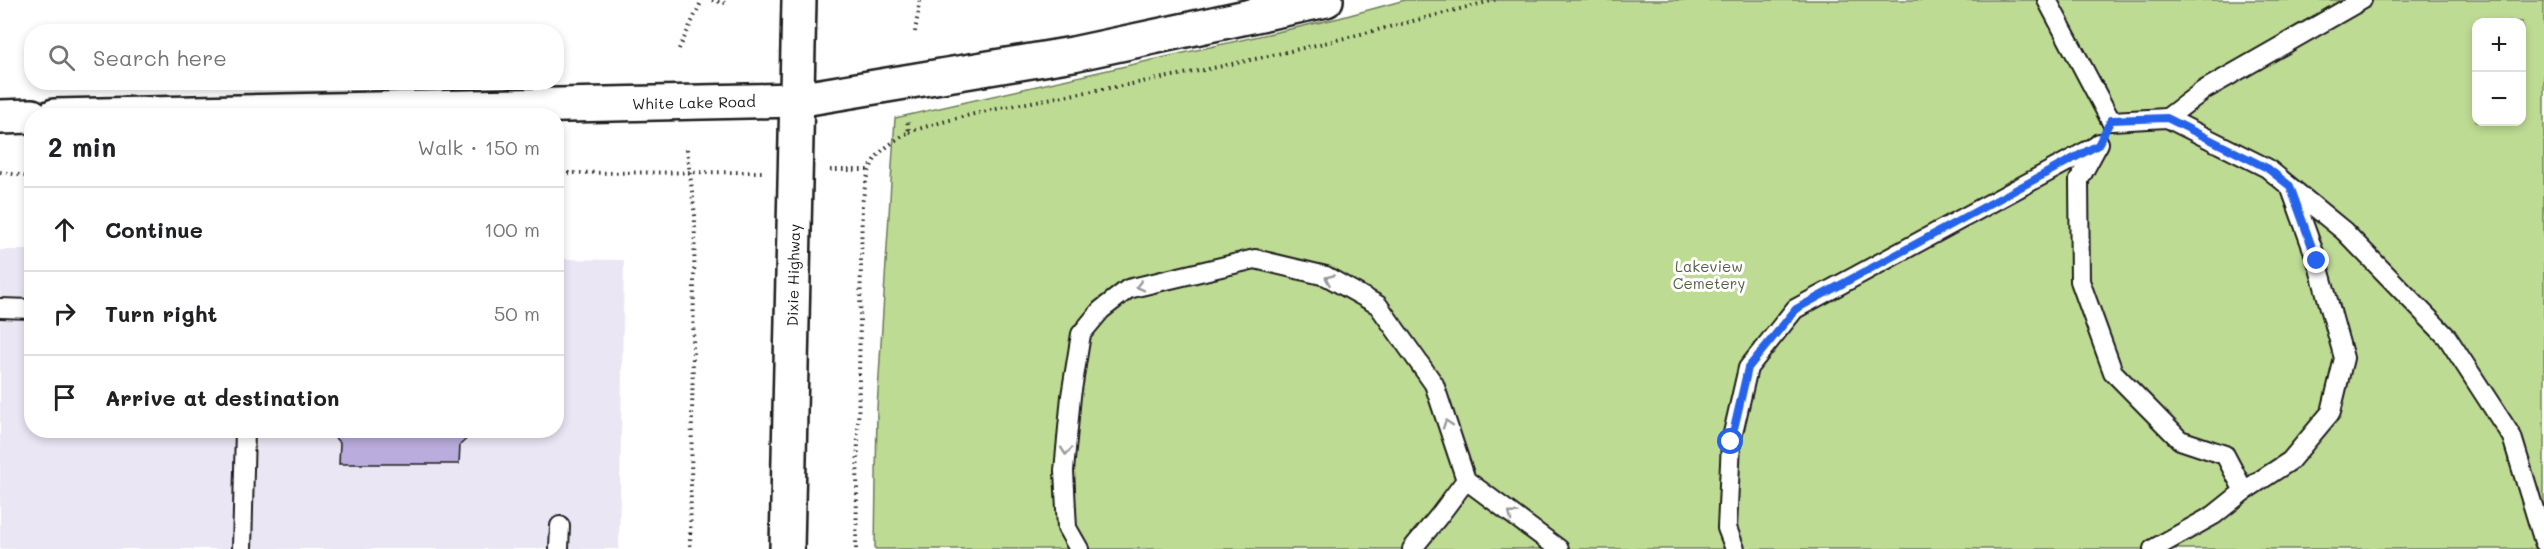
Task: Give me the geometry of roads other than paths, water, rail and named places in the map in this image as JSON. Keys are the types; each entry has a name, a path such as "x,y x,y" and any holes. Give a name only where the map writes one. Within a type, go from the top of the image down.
{"street":[{"name":"Dixie Highway","path":"787,549 799,0"},
{"name":"White Lake Road","path":"426,108 797,100 1073,54 1326,0"},
{"path":"0,117 24,116"}],"lane":[{"path":"2047,0 2111,120"},
{"path":"2167,118 2204,90 2361,0"},
{"path":"2111,120 2167,118 2267,168 2344,231 2447,337 2512,437 2544,542"},
{"path":"2111,120 2079,180 2080,281 2113,372 2180,440 2225,454 2244,491"},
{"path":"1735,549 1727,528 1731,442 1748,368 1796,309 2098,145"},
{"path":"2153,549 2214,515 2244,491 2290,461 2331,412 2344,358 2317,261 2290,186"},
{"path":"1079,549 1067,528 1064,471 1071,396 1082,334 1101,310 1128,289 1255,260 1326,276 1378,305 1434,384 1466,480 1559,549"},
{"path":"0,309 24,309"},
{"path":"242,549 245,438"},
{"path":"1412,549 1466,480"},
{"path":"559,549 560,526"}],"park label":[{"name":"Lakeview Cemetery","path":"1709,274"}]}
